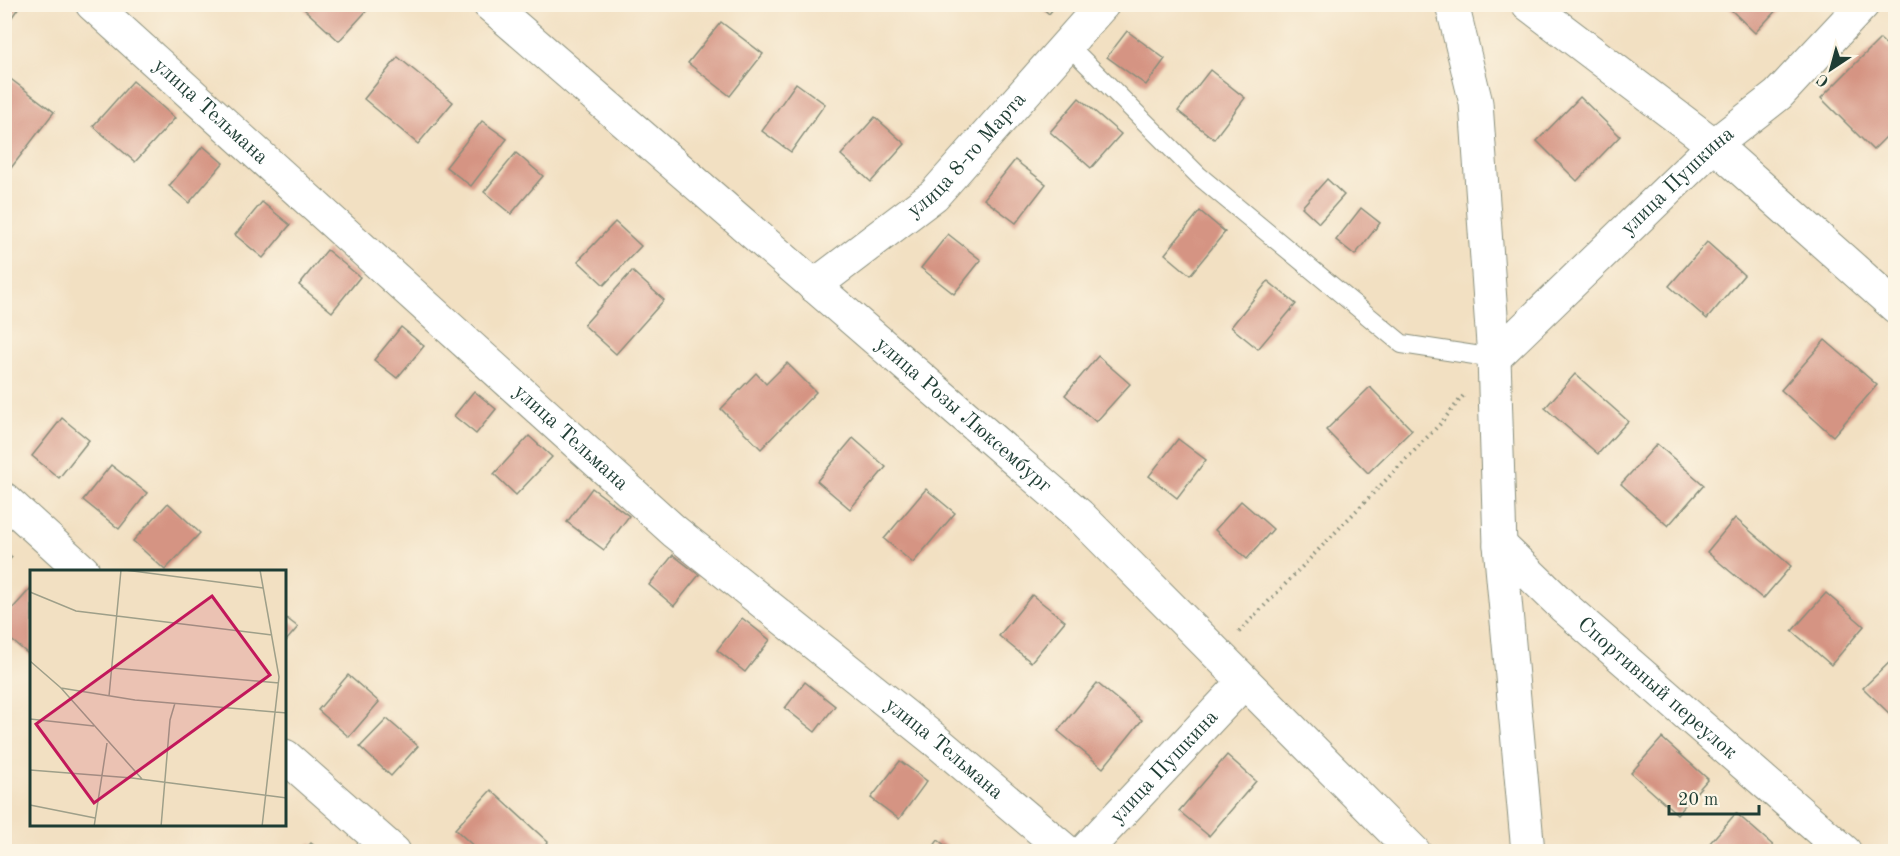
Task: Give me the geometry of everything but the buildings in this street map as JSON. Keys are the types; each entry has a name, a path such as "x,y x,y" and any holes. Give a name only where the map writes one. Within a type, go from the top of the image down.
{"street":[{"name":"улица Тельмана","path":"92,4 674,531 935,740 1067,852"},
{"name":"улица Розы Люксембург","path":"489,4 1079,515 1414,852"},
{"name":"улица 8-го Марта","path":"814,286 934,195 1103,4"},
{"path":"1452,4 1476,103 1494,358 1500,545 1528,852"},
{"path":"1528,4 1714,145 1896,307"},
{"name":"улица Пушкина","path":"1494,358 1714,145 1778,95 1863,4"},
{"path":"4,499 82,570"},
{"name":"Спортивный переулок","path":"1500,545 1563,606 1845,852"},
{"name":"улица Пушкина","path":"1084,852 1244,682"},
{"path":"286,757 394,852"}],"lane":[{"path":"1068,45 1199,176 1401,344 1494,358"}],"path":[{"path":"1217,654 1440,424 1494,358"}]}
